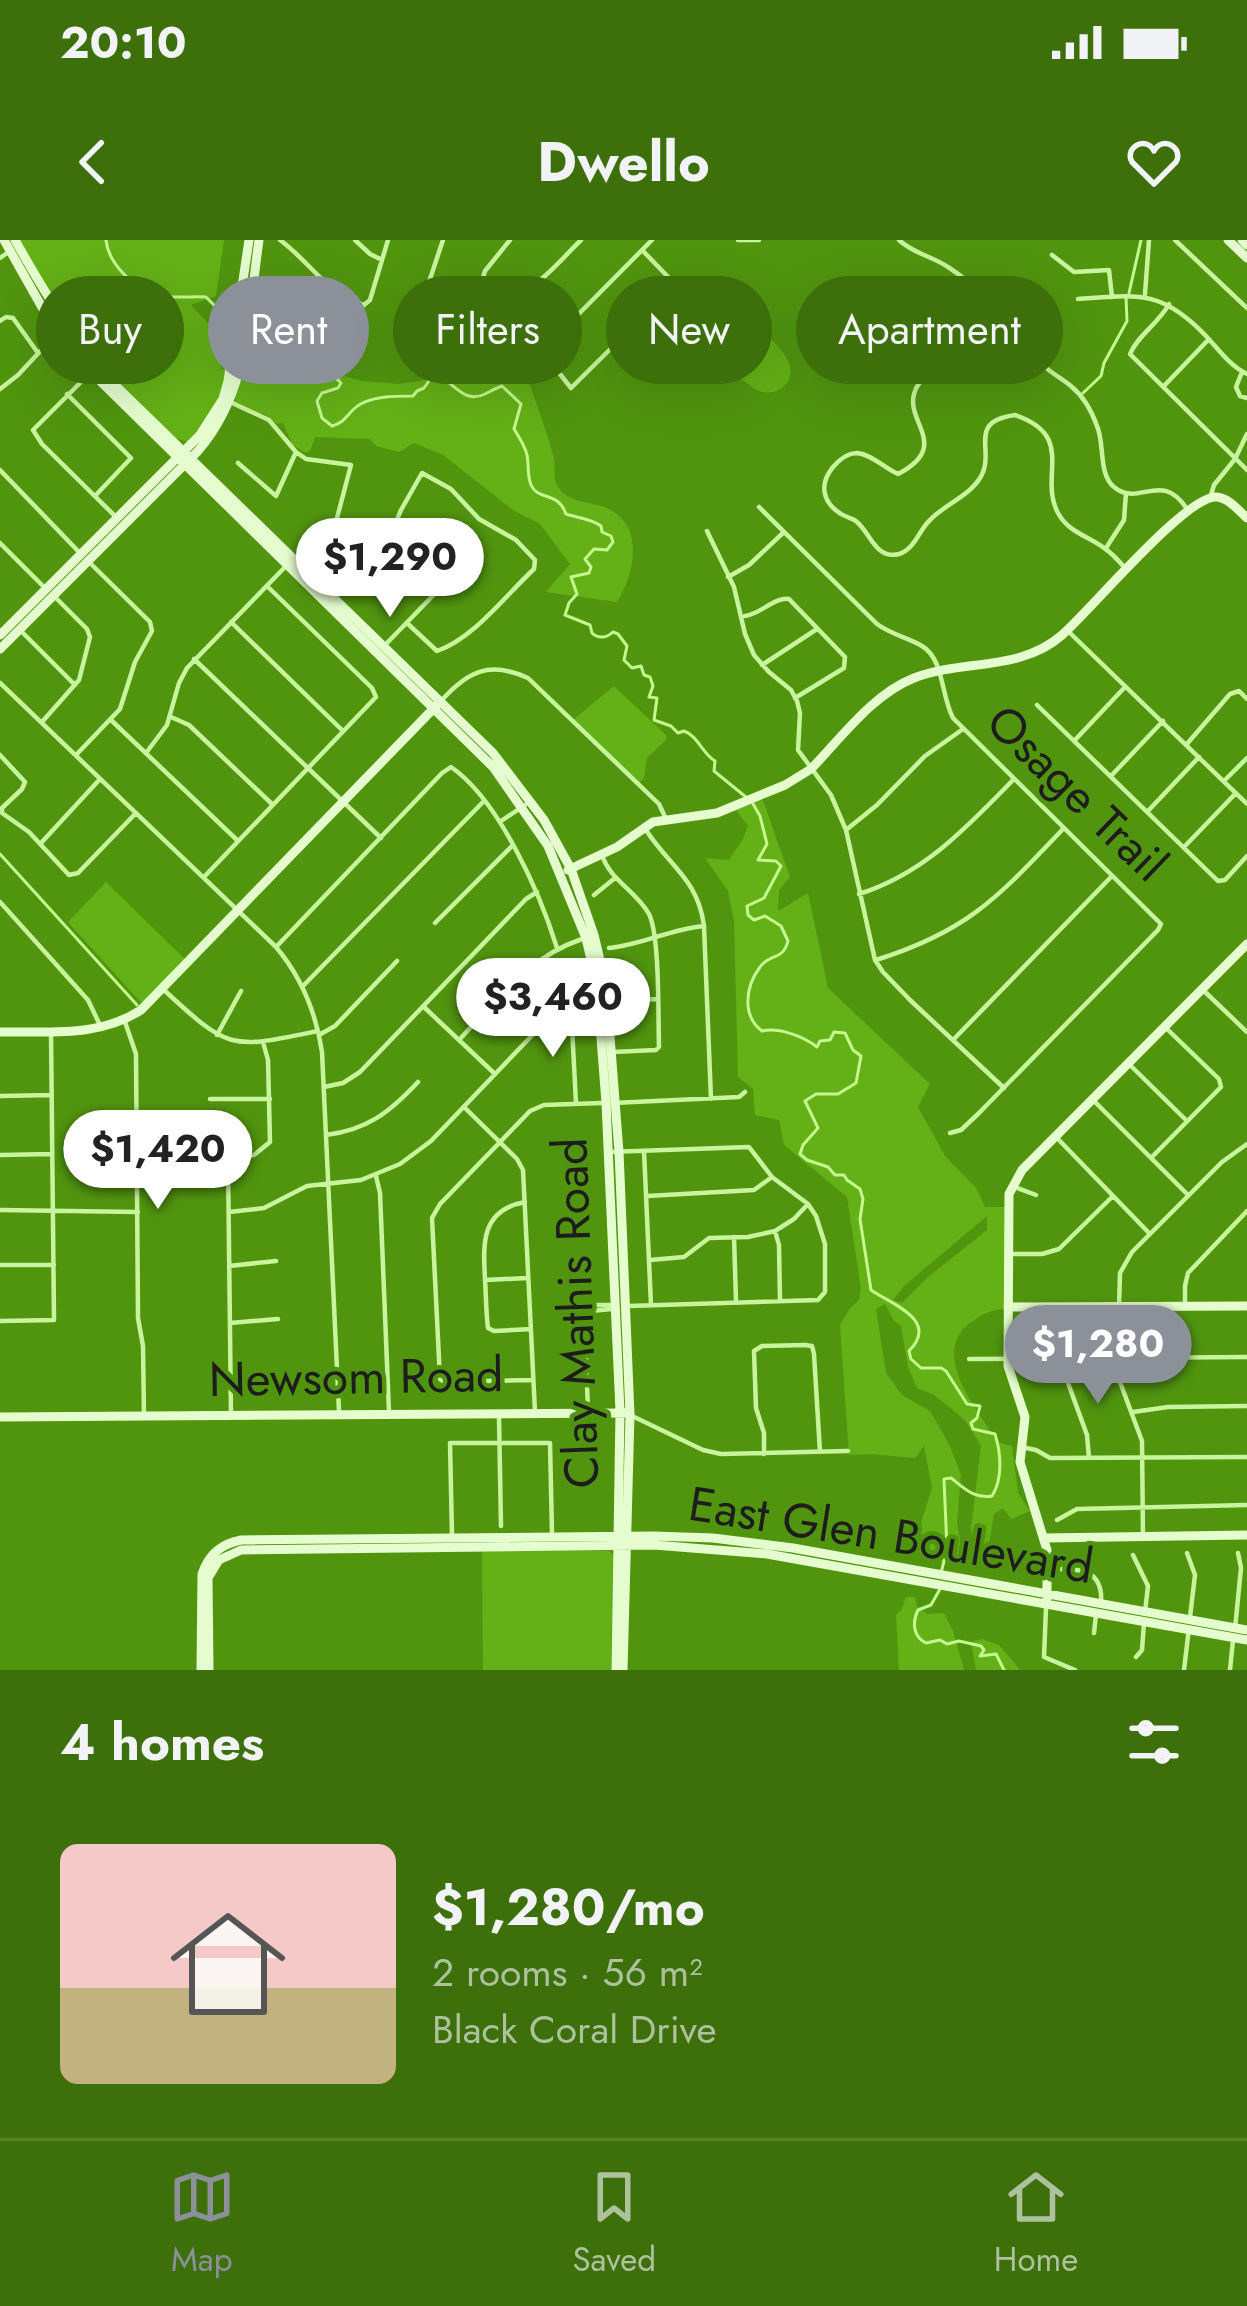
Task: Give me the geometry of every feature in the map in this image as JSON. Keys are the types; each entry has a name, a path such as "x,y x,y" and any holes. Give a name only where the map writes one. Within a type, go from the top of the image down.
{"street":[{"name":"Clay Mathis Road","path":"4,240 36,290"},
{"path":"246,276 249,240"},
{"path":"250,276 259,240"},
{"path":"280,240 332,289 366,304 388,240"},
{"path":"355,240 382,260"},
{"path":"432,276 443,240"},
{"path":"490,240 500,250"},
{"path":"483,276 509,240"},
{"path":"544,276 581,240"},
{"path":"582,311 652,240"},
{"path":"738,240 759,240"},
{"path":"899,240 958,276"},
{"path":"1144,297 1149,240"},
{"path":"1175,240 1247,308"},
{"path":"1228,240 1247,258"},
{"path":"582,377 673,287 673,281 642,250"},
{"path":"1052,255 1074,272 1109,270 1112,297"},
{"path":"1078,298 1144,297 1168,304 1245,373 1236,388 1247,398"},
{"path":"1168,304 1130,354 1247,470"},
{"path":"0,321 13,318 36,350"},
{"path":"1162,388 1209,339"},
{"path":"1,388 36,355"},
{"path":"1063,381 1086,404 1100,432 1104,471 1114,488 1126,494 1166,489 1188,509"},
{"path":"78,384 33,430 118,518"},
{"name":"Clay Mathis Road","path":"104,384 185,457"},
{"name":"Clay Mathis Road","path":"115,384 381,649 494,753 566,872 590,936 608,1052 625,1413 620,1670"},
{"path":"0,635 50,592 185,457 227,400 229,384"},
{"path":"919,384 913,410 924,430 924,443 913,464 898,474 863,454 849,454 827,476 827,500 856,521 876,548 885,554 900,554 940,510 975,485 985,465 986,429 998,418 1015,415 1038,427 1050,445 1052,494 1060,516 1126,569"},
{"path":"67,394 131,458 95,496"},
{"path":"227,400 276,425 296,452 315,462 351,465 337,518 336,552 369,583 381,569 388,541 422,473 451,489 481,521 524,547 536,563 469,633 443,650 437,651 407,623"},
{"path":"1210,497 1247,434"},
{"path":"238,463 276,496 296,452"},
{"path":"0,470 152,628 135,662 124,702 76,755"},
{"path":"1106,549 1124,520 1126,494"},
{"path":"566,872 644,827 741,804 811,769 888,693 913,678 1019,659 1045,649 1188,509 1210,497 1227,501 1247,518"},
{"name":"Osage Trail","path":"759,507 878,624 925,647 936,661 952,718 1161,923 1004,1088"},
{"path":"85,558 118,518 130,512"},
{"path":"381,649 455,569 424,535 398,519"},
{"path":"706,531 743,616 754,655 795,698 800,712 798,750 831,795 845,830 875,960 1004,1088 961,1130 950,1133"},
{"path":"728,578 784,532"},
{"path":"0,543 90,634 80,678 41,722"},
{"path":"146,753 162,735 182,675 194,659 291,561"},
{"path":"204,878 376,694 267,586"},
{"path":"0,649 50,592"},
{"path":"743,616 790,599 838,648 844,668 795,698"},
{"path":"231,622 343,731"},
{"path":"762,665 817,629"},
{"path":"20,630 75,686"},
{"path":"1067,631 1247,804"},
{"path":"194,659 381,838"},
{"path":"0,1032 100,1028 146,1006 458,682 478,672 506,670 528,678 661,806 666,819"},
{"path":"0,682 276,946 303,986 319,1033 324,1087 339,1413"},
{"path":"1076,740 1126,686"},
{"path":"1186,745 1230,694 1239,691 1247,699"},
{"path":"1037,705 1218,881 1225,880 1247,856"},
{"path":"171,717 189,724 273,805"},
{"path":"111,720 238,841"},
{"path":"1111,776 1163,722"},
{"path":"845,830 925,756 963,729"},
{"path":"0,755 25,782 2,813 25,828 65,873 74,876 136,813"},
{"path":"1147,812 1199,758"},
{"path":"1224,781 1247,758"},
{"path":"276,946 451,767 513,845 537,892 557,948"},
{"path":"40,843 100,779"},
{"path":"860,895 933,858 1014,779"},
{"path":"1184,847 1236,793"},
{"path":"303,986 483,802"},
{"path":"499,823 527,804"},
{"path":"644,827 695,891 704,926 711,1099"},
{"path":"875,960 922,945 964,922 993,901 1064,828"},
{"path":"434,923 513,845"},
{"path":"602,855 652,921 658,1000 658,1049 608,1052"},
{"path":"953,1040 1113,875"},
{"path":"594,895 615,878"},
{"path":"324,1087 356,1076 537,892"},
{"path":"0,902 88,1000 100,1028"},
{"path":"2,920 10,913"},
{"path":"609,948 704,926"},
{"path":"459,1040 532,964 590,936"},
{"path":"1075,1670 1043,1657 1045,1541 1021,1468 1025,1418 1008,1359 1008,1203 1012,1186 1022,1170 1247,944"},
{"path":"163,989 217,1035 239,1043 263,1042 335,1026 397,961"},
{"path":"229,1212 264,1208 303,1187 376,1176 416,1154 561,1005 577,993 601,986"},
{"path":"1203,990 1247,1032"},
{"path":"217,1035 241,992"},
{"path":"620,1001 658,1000"},
{"path":"561,1005 572,1027 576,1103"},
{"path":"423,1007 495,1074"},
{"path":"124,1020 136,1054 144,1415"},
{"path":"1151,1158 1221,1084 1165,1027"},
{"path":"0,1321 54,1320 51,1031"},
{"path":"230,1414 229,1160 247,1157 269,1144 270,1099 263,1042"},
{"path":"1129,1064 1187,1121"},
{"path":"326,1136 376,1121 418,1082"},
{"path":"532,1380 444,1382 438,1374 432,1218 440,1204 533,1108 739,1097 745,1092"},
{"path":"0,1096 52,1095"},
{"path":"210,1099 270,1099"},
{"path":"1092,1100 1188,1196"},
{"path":"464,1107 521,1166 535,1412"},
{"path":"1055,1137 1150,1234"},
{"path":"1143,1536 1141,1437 1118,1379 1120,1273 1132,1252 1222,1162 1247,1144"},
{"path":"588,1411 584,1308 818,1300 825,1292 824,1234 808,1204 772,1177 752,1149 613,1152"},
{"path":"644,1151 651,1305"},
{"path":"0,1155 52,1154"},
{"path":"376,1176 389,1412"},
{"path":"647,1196 754,1190 772,1177"},
{"path":"1012,1186 1036,1196"},
{"path":"1008,1255 1059,1249 1113,1196"},
{"path":"525,1202 504,1210 485,1232 485,1280 489,1330 531,1329"},
{"path":"650,1260 676,1259 710,1238 775,1231 808,1204"},
{"path":"0,1210 138,1212"},
{"path":"1185,1306 1185,1283 1192,1268 1247,1211"},
{"path":"775,1231 779,1301"},
{"path":"734,1238 736,1301"},
{"path":"230,1266 275,1261"},
{"path":"0,1265 54,1265"},
{"path":"485,1280 528,1278"},
{"path":"1008,1307 1247,1306"},
{"path":"230,1323 278,1318"},
{"path":"764,1454 756,1408 756,1347 812,1346 820,1452"},
{"path":"969,1359 1247,1357"},
{"path":"1060,1359 1088,1435 1089,1458"},
{"path":"230,1380 281,1379"},
{"path":"756,1396 766,1396"},
{"path":"1132,1412 1247,1406"},
{"name":"Newsom Road","path":"0,1417 588,1411 625,1413 721,1454 848,1451"},
{"path":"499,1412 501,1526"},
{"path":"452,1542 450,1443 550,1443 552,1536"},
{"path":"1021,1447 1048,1458 1247,1457"},
{"path":"1057,1520 1077,1509 1247,1505"},
{"path":"1045,1541 1247,1534"},
{"name":"East Glen Boulevard","path":"205,1670 204,1619 213,1560 233,1552 254,1545 552,1536 737,1541 1238,1632 1247,1640"},
{"path":"494,1546 526,1541 526,1537"},
{"name":"East Glen Boulevard","path":"452,1542 494,1546 622,1540"},
{"path":"1184,1670 1195,1575 1187,1553"},
{"path":"1230,1670 1238,1632 1238,1553"},
{"path":"1133,1556 1148,1586 1142,1650 1136,1657"},
{"path":"1045,1569 1088,1571 1101,1591 1094,1633"}],"green space":[{"path":"17,240 224,240 219,276 208,276 208,299 191,305 208,324 208,384 224,384 213,409 187,442 173,437 120,384 184,384 184,276 39,276"},
{"path":"772,340 786,356 790,377 776,391 749,384 772,384"},
{"path":"240,384 530,385 560,490 617,514 631,536 632,563 617,602 546,592 570,564 540,524 513,510 443,455 414,443 399,452 376,446 370,439 315,437 305,453 292,444 283,423 234,402"},
{"path":"614,686 667,736 647,758 644,778 638,784 573,720"},
{"path":"763,800 790,877 779,890 778,911 808,893 828,988 930,1084 918,1107 945,1156 976,1188 985,1207 1005,1207 1005,1309 970,1323 954,1350 970,1399 998,1442 1012,1446 1018,1493 1030,1511 1011,1519 1003,1508 994,1514 987,1559 976,1565 971,1528 981,1446 965,1420 934,1395 917,1388 901,1326 885,1304 876,1309 886,1373 902,1395 930,1411 961,1475 957,1523 963,1555 941,1562 929,1557 924,1535 918,1532 932,1488 924,1446 915,1458 849,1455 840,1325 859,1300 861,1288 847,1197 784,1145 779,1120 755,1115 753,1089 738,1077 734,921 728,891 705,858 729,860 743,839 748,826 736,810","holes":["987,1216 987,1230 902,1303 893,1300"]},
{"path":"106,882 187,961 144,1006 68,922"},
{"path":"482,1549 610,1551 611,1670 483,1670"},
{"path":"906,1597 915,1597 927,1614 944,1613 964,1670 899,1670 896,1615"},
{"path":"982,1639 999,1645 1020,1670 976,1670 971,1642"}],"waterway":[{"path":"106,240 117,266 148,292 206,297 217,308 260,322 278,333 286,347 338,380 338,388 322,393 317,401 322,418 332,426 367,401 413,396 431,378 443,378 473,397 502,386 521,404 514,429 526,452 534,490 558,502 566,514 597,524 611,536 607,550 594,549 585,559 589,573 571,577 577,594 565,615 590,625 597,636 618,634 627,646 624,660 632,668 641,666 650,677 649,697 657,698 654,720 693,737 715,761 714,771 752,802 760,816 767,844 758,860 781,866 764,898 747,906 748,915 754,920 765,916 781,926 788,941 783,952 755,975 748,1001 751,1017 762,1031 790,1033 817,1047 834,1032 845,1033 861,1056 856,1083 838,1094 816,1094 805,1101 818,1128 800,1154 835,1175 844,1175 860,1189 871,1290 916,1322 919,1330 909,1351 911,1359 921,1368 946,1371 967,1404 980,1406 971,1423 973,1429 995,1434 1000,1466 992,1496 975,1494 951,1478 944,1479 947,1549 941,1573"},
{"path":"1129,293 1141,240"},
{"path":"1083,393 1101,376 1127,321 1126,297"},
{"path":"0,854 137,1005"},
{"path":"940,1589 931,1605 918,1610 914,1624 918,1637 926,1643 959,1641 981,1646 980,1656 996,1654 1004,1670"}]}
